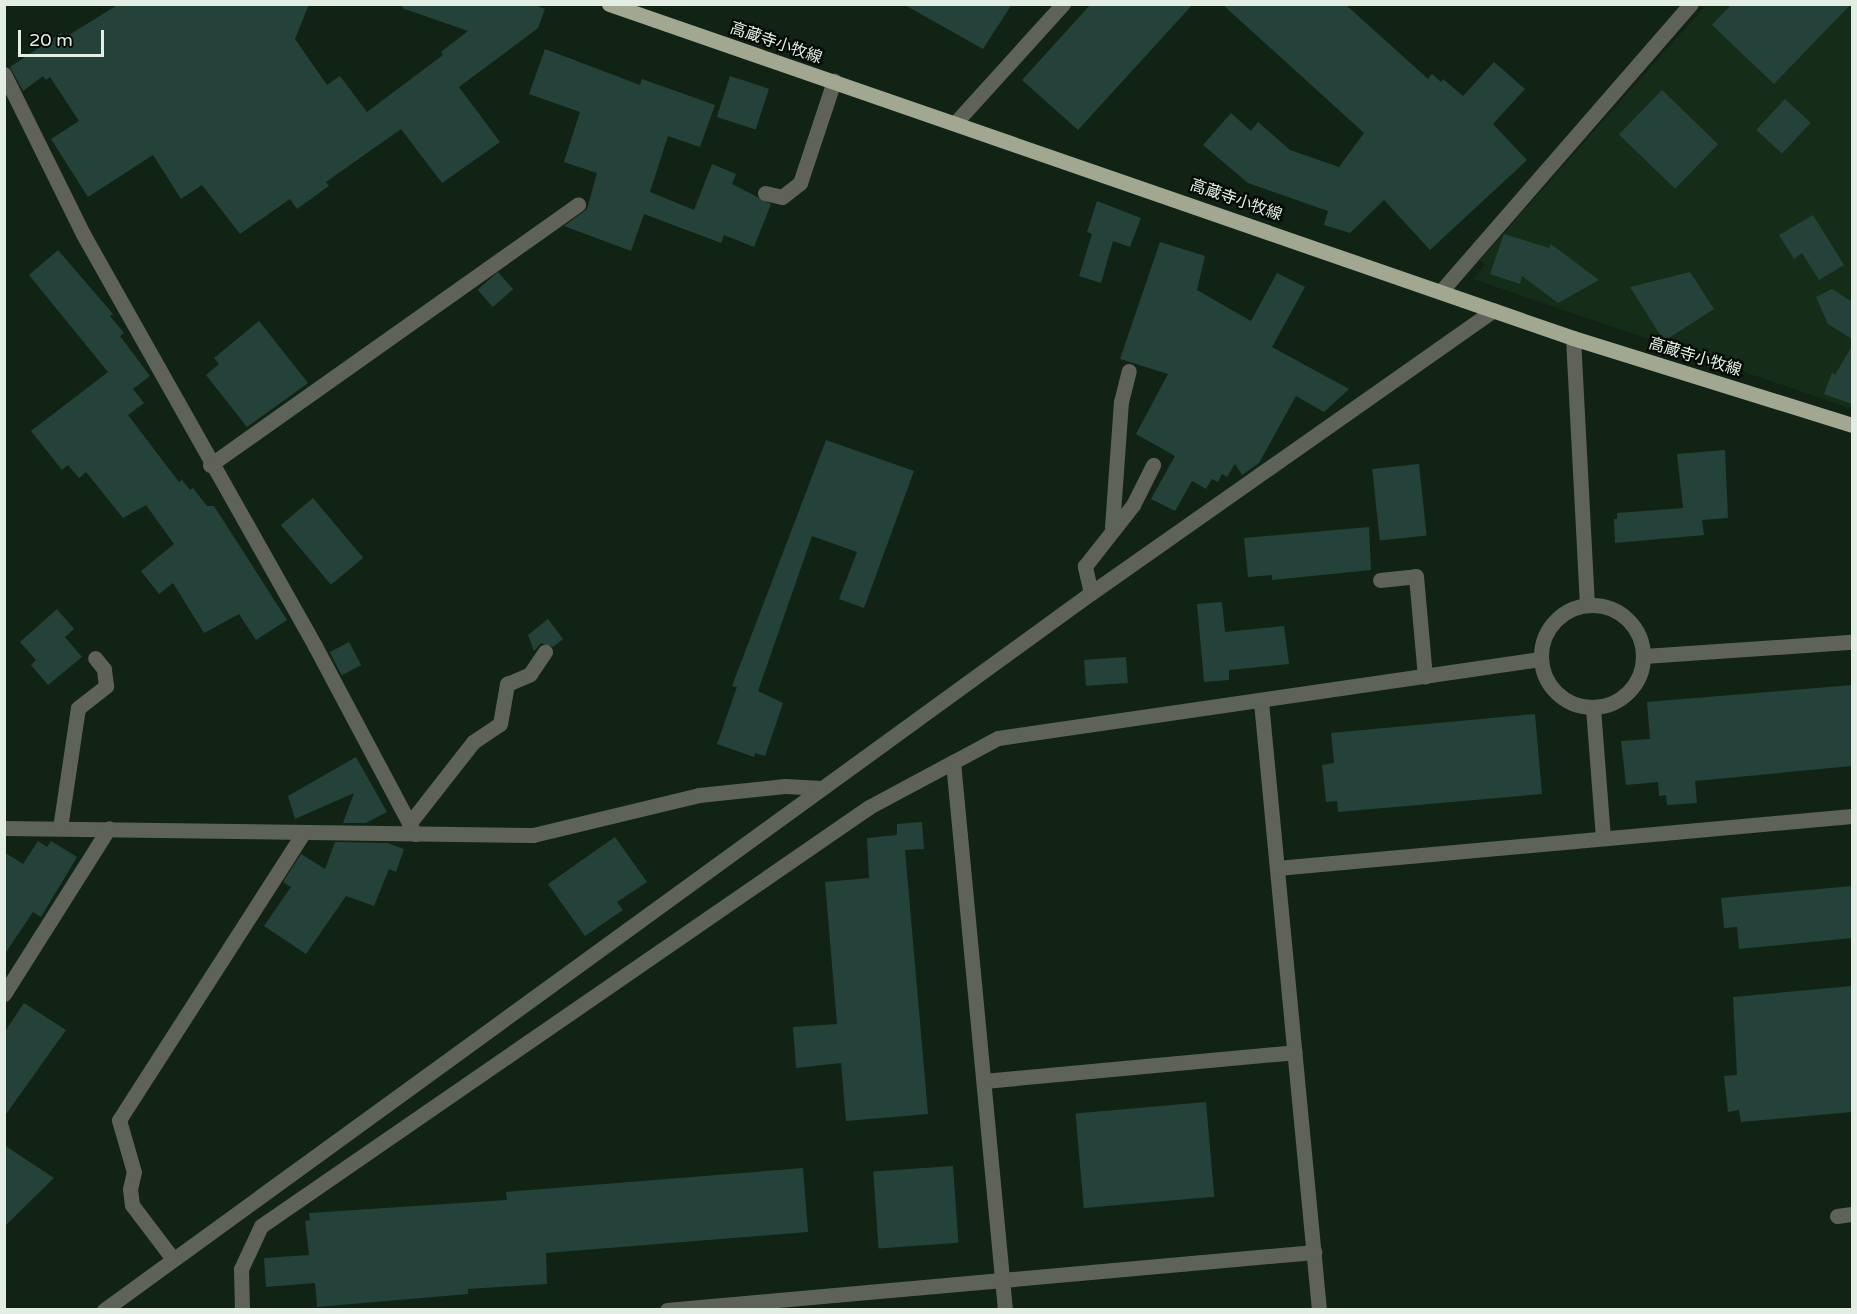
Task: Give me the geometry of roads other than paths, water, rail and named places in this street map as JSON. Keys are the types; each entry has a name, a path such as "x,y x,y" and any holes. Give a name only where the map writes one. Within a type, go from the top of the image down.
{"main road":[{"name":"高蔵寺小牧線","path":"609,4 1442,290 1574,338 1852,425"}],"street":[{"path":"956,123 1063,4"},
{"path":"1442,290 1691,4"},
{"path":"4,74 83,234 210,465 315,646 412,829"},
{"path":"765,193 782,198 800,183 834,81"},
{"path":"210,465 578,204"},
{"path":"104,1310 1091,593 1492,310"},
{"path":"1574,338 1587,605"},
{"path":"1112,527 1121,402 1128,371"},
{"path":"1091,593 1085,566 1112,527 1133,505 1153,465"},
{"path":"1380,580 1416,576 1425,677"},
{"path":"1587,605 1608,608 1626,618 1639,635 1644,656 1640,676 1629,692 1613,704 1593,708 1573,704 1557,694 1545,678 1540,659 1543,640 1552,623 1568,610 1587,605"},
{"path":"1644,656 1852,642"},
{"path":"412,829 473,742 500,724 507,684 530,674 545,652"},
{"path":"60,828 78,708 106,686 104,669 94,658"},
{"path":"242,1310 241,1269 261,1226 868,807 998,738 1261,702 1540,659"},
{"path":"1261,702 1320,1310"},
{"path":"1593,708 1603,838"},
{"path":"953,762 1005,1310"},
{"path":"4,828 303,833 412,829 533,835 699,795 785,786 822,788"},
{"path":"1277,868 1852,816"},
{"path":"4,994 109,828"},
{"path":"173,1259 132,1205 130,1188 134,1172 119,1120 303,833"},
{"path":"984,1081 1295,1052"},
{"path":"667,1310 763,1305 1003,1279 1314,1252"}]}
